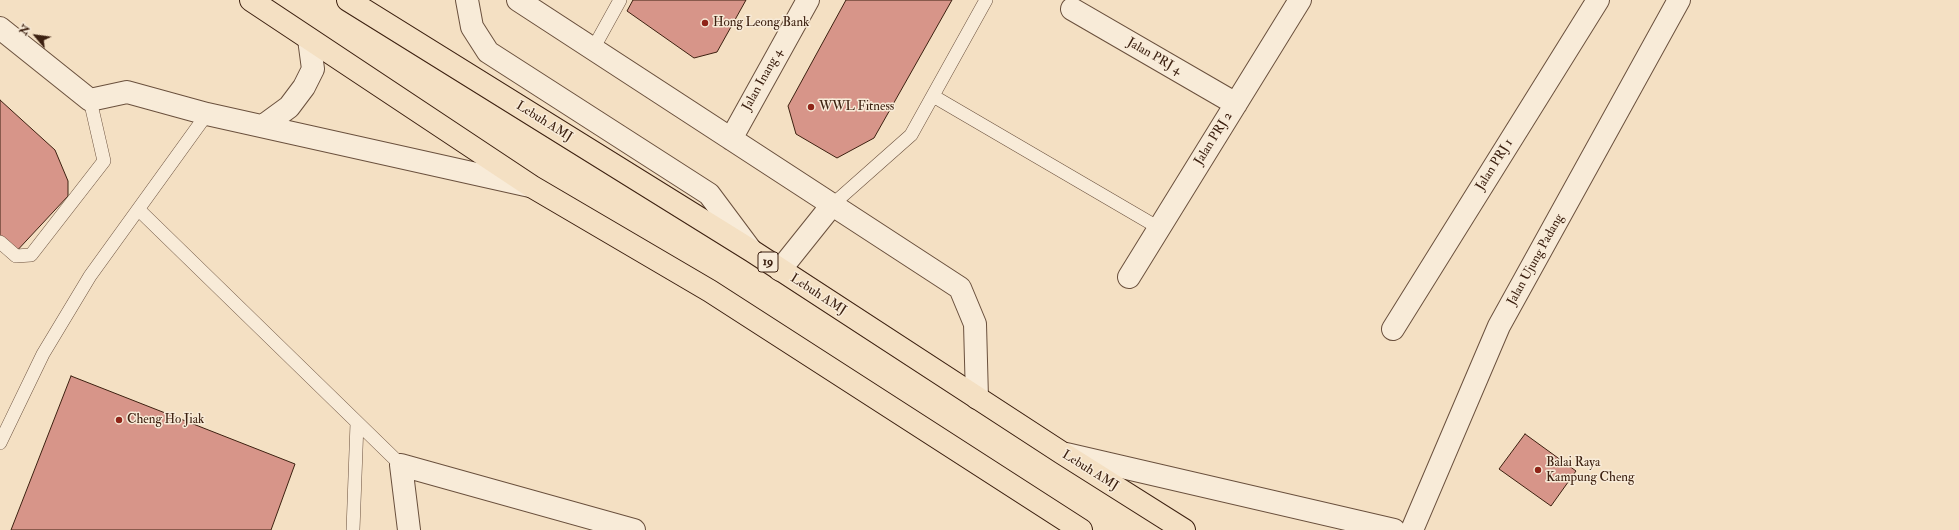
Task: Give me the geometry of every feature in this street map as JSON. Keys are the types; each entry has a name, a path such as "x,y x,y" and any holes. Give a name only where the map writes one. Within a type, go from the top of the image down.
{"highway":[{"path":"251,0 531,186 710,291 1080,530"},
{"name":"Lebuh AMJ","path":"348,0 752,252 1062,453 1184,530"}],"street":[{"path":"467,0 472,28 488,52 709,194 752,252"},
{"path":"518,0 960,288 976,324 977,398"},
{"name":"Jalan Inang 4","path":"731,139 808,0"},
{"name":"Jalan PRJ 2","path":"1129,277 1300,0"},
{"name":"Jalan PRJ 1","path":"1393,329 1598,0"},
{"name":"Jalan Ujung Padang","path":"1412,530 1499,326 1679,0"},
{"name":"Jalan PRJ 4","path":"1072,9 1236,104"},
{"path":"0,28 90,100 127,92 207,114 531,186"},
{"path":"263,126 289,107 304,87 313,69 310,39"},
{"path":"780,270 832,205"},
{"path":"1062,453 1394,530"},
{"path":"409,530 401,465 634,530"}],"lane":[{"path":"593,49 620,0"},
{"path":"832,205 911,135 986,0"},
{"path":"933,96 1159,228"},
{"path":"0,242 16,256 31,255 104,161 90,100"},
{"path":"0,443 43,354 90,276 207,114"},
{"path":"139,210 401,465"},
{"path":"353,530 358,423"}],"building":[{"path":"633,0 746,0 717,52 694,58 627,11"},
{"path":"846,0 952,0 874,138 837,158 796,134 788,106"},
{"path":"0,100 55,150 68,181 68,196 13,255 0,243"},
{"name":"Cheng Ho Jiak","path":"71,376 295,464 271,530 11,530"},
{"name":"Balai Raya Kampung Cheng","path":"1525,434 1576,471 1551,506 1499,469"}],"place":[{"name":"Hong Leong Bank","path":"705,23"},
{"name":"WWL Fitness","path":"811,107"},
{"name":"Cheng Ho Jiak","path":"119,420"},
{"name":"Balai Raya Kampung Cheng","path":"1538,470"}]}
